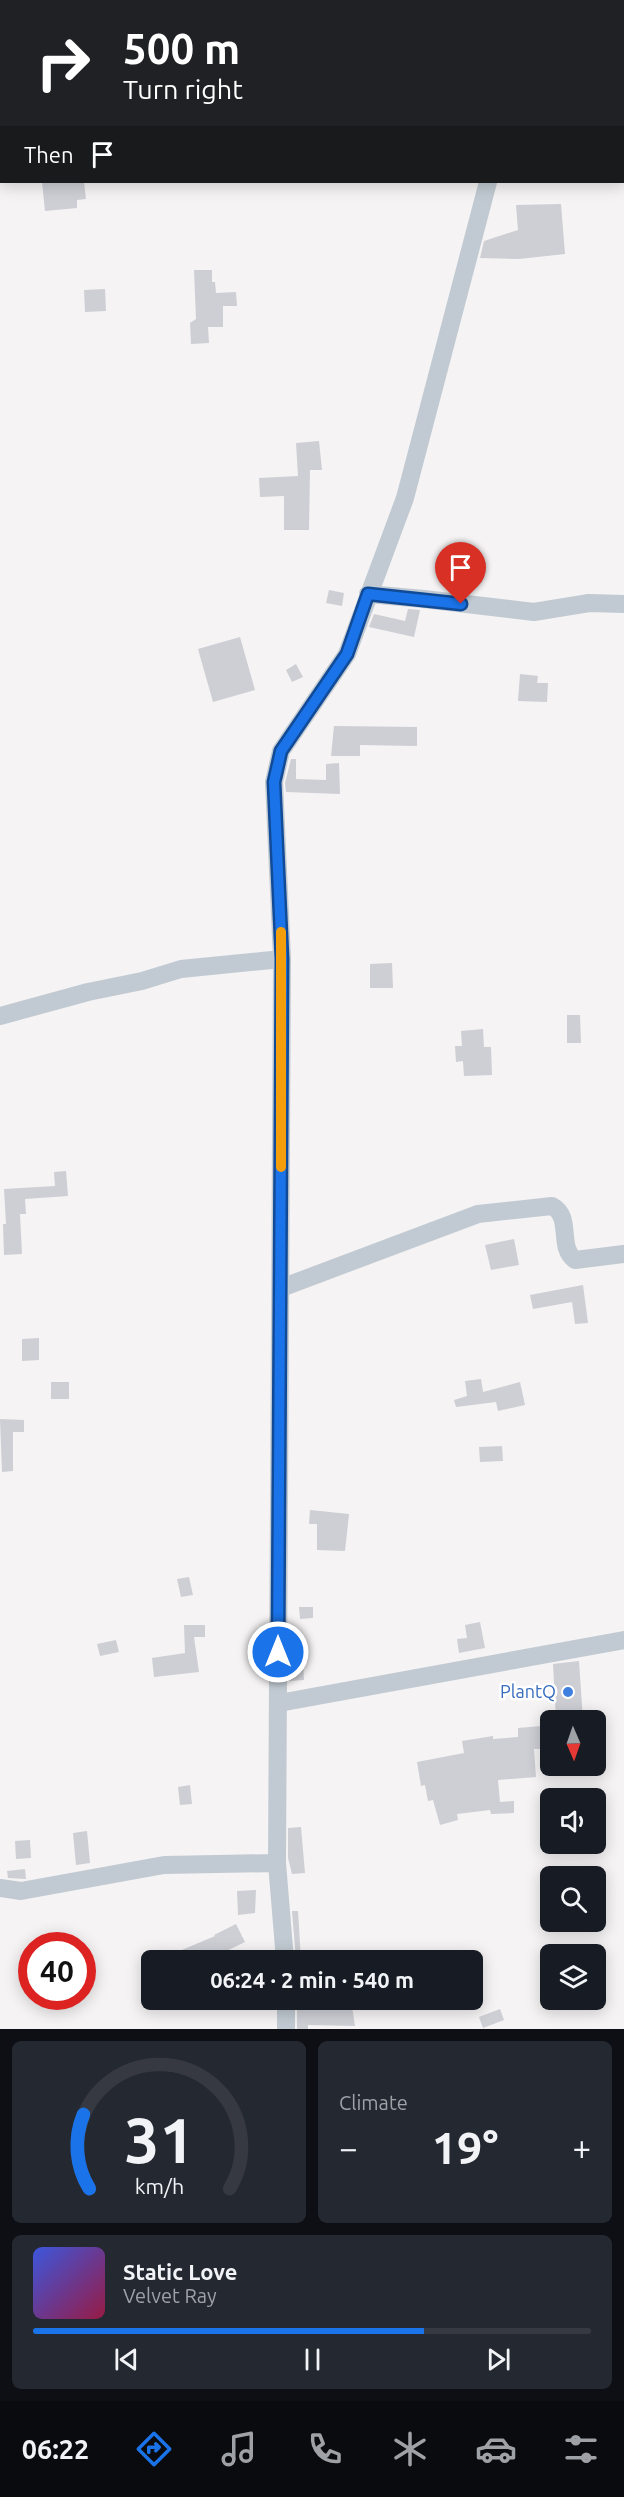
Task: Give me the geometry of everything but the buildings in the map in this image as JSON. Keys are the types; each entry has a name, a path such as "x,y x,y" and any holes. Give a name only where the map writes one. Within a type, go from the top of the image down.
{"street":[{"path":"284,1950 278,1863 282,959 274,782 281,751 347,654 405,498 488,183"},
{"path":"368,594 534,612 589,603 624,604"},
{"path":"0,1016 87,992 142,981 181,969 282,959"},
{"path":"281,1288 478,1214 552,1206 558,1209 562,1217 566,1251 575,1260 624,1254"},
{"path":"279,1703 624,1640"},
{"path":"0,1888 21,1891 164,1864 278,1863"},
{"path":"286,2010 286,2029"}],"slow traffic":[{"path":"281,932 281,1167"}],"place":[{"name":"PlantQ","path":"568,1692"}],"route":[{"path":"278,1652 282,959 274,782 281,751 347,654 368,594 424,598 461,604"}]}
